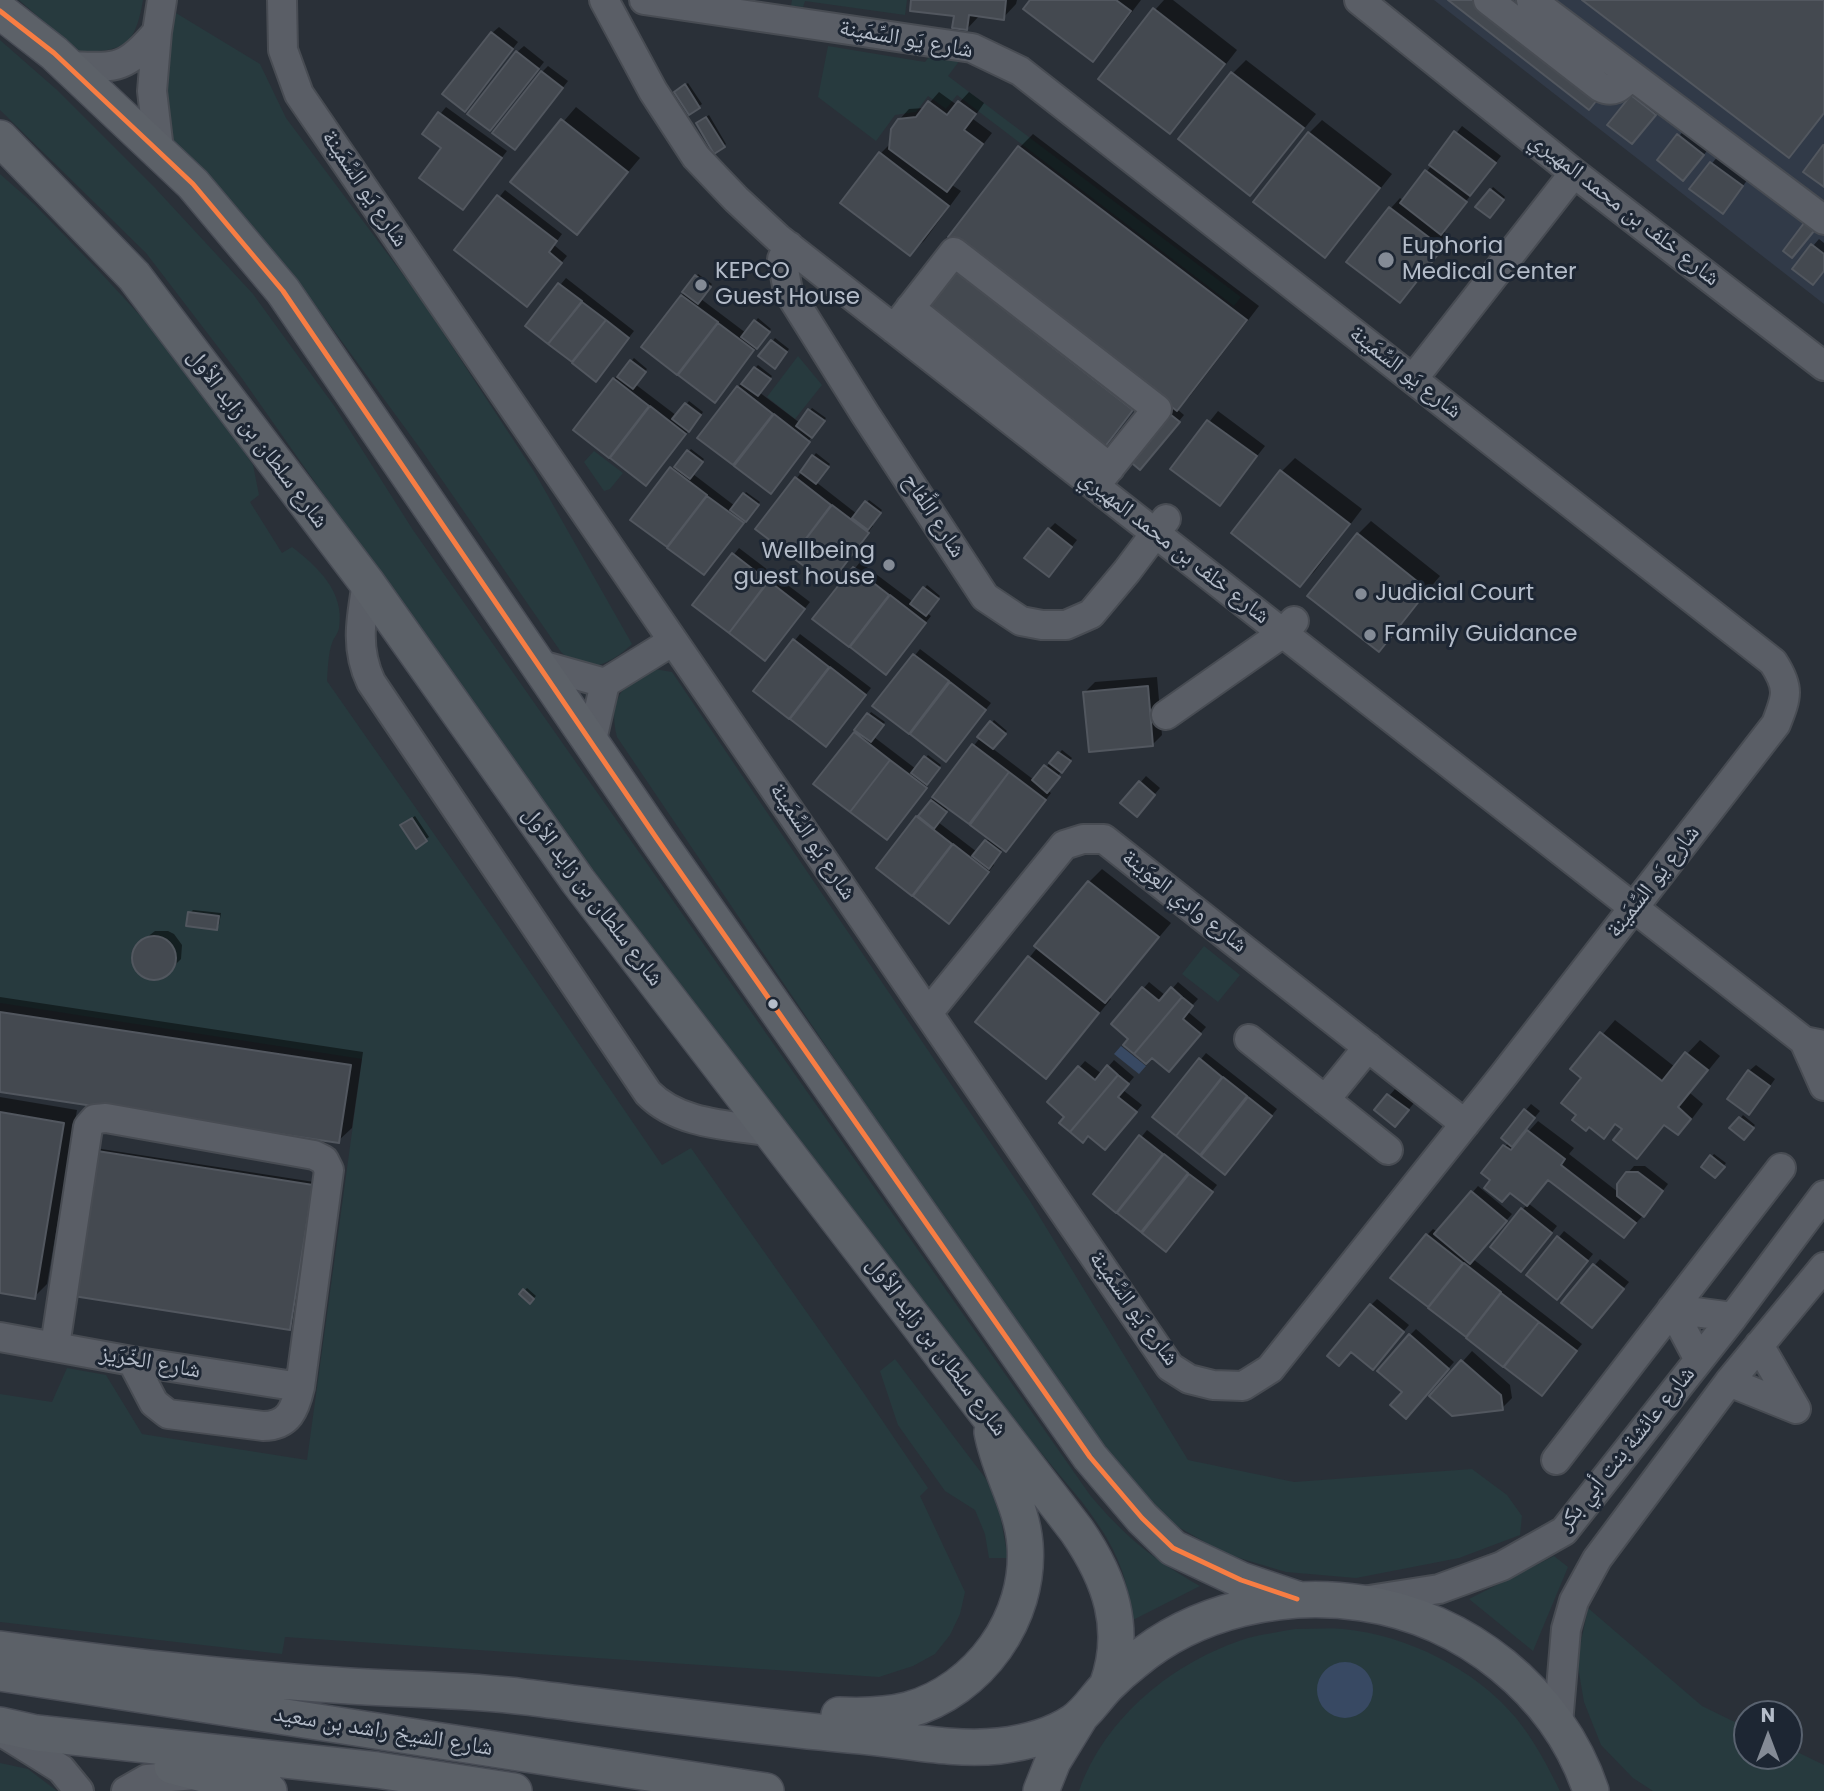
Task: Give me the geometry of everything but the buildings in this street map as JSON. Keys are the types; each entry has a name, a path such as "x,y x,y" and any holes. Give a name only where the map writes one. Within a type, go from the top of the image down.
{"main road":[{"path":"0,11 69,66 159,150 193,184 283,290 591,744 1090,1457 1142,1518 1173,1548 1232,1577 1297,1599"},
{"name":"شارع سلطان بن زايد الأول","path":"0,138 134,276 367,583 578,881 1077,1531 1093,1554 1105,1580 1112,1606 1116,1662 1107,1686"},
{"path":"727,1722 748,1715 771,1712 879,1715 909,1709 938,1698 964,1681 987,1660 1004,1634 1017,1606 1024,1576 1026,1545 1021,1514 998,1460 990,1418"},
{"path":"1041,1791 1053,1760 1082,1714 1107,1686 1139,1658 1175,1634 1213,1617 1244,1608 1297,1599 1360,1602 1399,1610 1436,1624 1471,1643 1504,1666 1533,1693 1558,1724 1596,1785"},
{"path":"0,1649 166,1671 335,1685 502,1694 727,1722 976,1747 1026,1741 1062,1727 1082,1714"},
{"name":"شارع الشيخ راشد بن سعيد","path":"0,1673 766,1791"},
{"name":"شارع الشيخ راشد بن سعيد","path":"0,1725 36,1733 377,1770 514,1791"},
{"path":"36,1733 269,1791"}],"street":[{"path":"159,150 152,91 162,0"},
{"name":"شارع يَو السِّمَينة","path":"282,0 282,50 299,94 928,1013 1109,1259 1170,1367 1189,1379 1213,1385 1243,1386 1270,1369 1465,1124 1776,724 1787,698 1784,678 1773,662 1020,71 972,48 644,0"},
{"name":"شارع خلف بن محمد المهيري","path":"604,0 653,91 696,157 736,199 789,246 902,318 1289,627 1634,908 1814,1043 1824,1086"},
{"name":"شارع خلف بن محمد المهيري","path":"1359,0 1574,173 1824,366"},
{"path":"1488,0 1600,87 1616,90 1630,77"},
{"path":"1531,0 1630,77 1824,220"},
{"path":"69,66 97,67 124,63 139,54 157,32"},
{"path":"1413,379 1574,173"},
{"name":"شارع اللِّفاح","path":"789,246 782,260 788,290 864,414 985,597 1021,621 1042,625 1066,625 1091,614 1161,526"},
{"path":"902,318 954,253 1157,409 1102,477"},
{"path":"367,583 359,641 371,682 648,1093 664,1107 684,1117 772,1132"},
{"path":"1166,715 1289,627"},
{"path":"591,744 605,684 673,641"},
{"path":"537,664 605,684"},
{"name":"شارع وادِي العِوَينة","path":"928,1013 1064,845 1083,839 1104,839 1465,1124"},
{"path":"1249,1039 1388,1150"},
{"path":"1325,1100 1368,1047"},
{"path":"55,1346 88,1127 95,1119 106,1118 314,1155 324,1160 329,1170 300,1387 293,1413 272,1426 177,1417 160,1410 154,1403 132,1361"},
{"path":"1556,1460 1781,1168"},
{"name":"شارع عائشة بنت أبي بكر","path":"1360,1602 1439,1589 1502,1566 1564,1531 1733,1317 1824,1195"},
{"name":"شارع عائشة بنت أبي بكر","path":"1558,1724 1566,1629 1574,1601 1597,1559 1729,1382 1824,1267"},
{"path":"1672,1310 1733,1317"},
{"path":"1672,1310 1699,1360"},
{"name":"شارع الخّرَيز","path":"0,1337 300,1387"},
{"path":"1729,1382 1796,1409 1759,1345"},
{"path":"0,1731 61,1769 79,1791"},
{"path":"126,1791 147,1779 206,1774"}],"shaded area":[{"path":"1434,0 1824,0 1824,304"}],"green space":[{"path":"19,0 143,0 136,27 125,43 107,50 79,52"},
{"path":"792,0 907,0 905,15 805,1 803,7 791,6"},
{"path":"171,10 260,64 286,118 419,296 535,473 632,644 620,654 598,665 582,666 561,652 422,451 302,287 203,175 171,145 163,88"},
{"path":"0,40 56,89 156,189 253,294 335,407 413,530 1090,1495 1140,1546 1200,1586 1133,1620 1117,1557 1093,1517 925,1313 760,1102 441,668 241,377 146,253 0,110"},
{"path":"828,46 925,62 932,53 960,60 948,76 1241,297 1234,306 957,95 946,109 928,96 916,112 895,115 876,141 818,97"},
{"path":"0,174 34,204 182,361 253,465 259,495 250,502 282,553 292,547 320,572 334,592 340,615 339,628 331,647 327,681 662,1165 691,1148 928,1488 920,1496 965,1592 960,1614 950,1635 935,1654 913,1666 879,1677 285,1637 282,1654 0,1622 0,1394 52,1402 67,1368 106,1375 142,1434 307,1460 362,1059 0,1003"},
{"path":"798,356 822,385 795,419 767,397"},
{"path":"594,451 623,473 610,489 604,491 584,462"},
{"path":"654,669 672,672 1030,1201 1188,1460 1294,1482 1472,1469 1507,1495 1522,1516 1520,1535 1459,1558 1356,1578 1286,1572 1226,1554 1173,1524 1110,1466 617,737 614,713 620,695 633,680"},
{"path":"1204,946 1240,975 1218,1002 1182,974"},
{"path":"895,1359 986,1479 998,1504 1008,1558 989,1558 985,1534 975,1510 945,1491 898,1425 880,1371"},
{"path":"1554,1556 1568,1567 1533,1651 1469,1599"},
{"path":"1588,1608 1702,1706 1733,1721 1733,1770 1803,1770 1803,1755 1824,1765 1824,1791 1653,1791 1633,1778 1601,1745 1584,1702 1577,1661"},
{"path":"1295,1629 1343,1629 1367,1633 1415,1647 1460,1670 1481,1684 1516,1718 1545,1762 1560,1791 1079,1791 1106,1739 1124,1716 1169,1677 1221,1648 1248,1638"},
{"path":"0,1763 28,1769 57,1791 0,1791"}],"water":[{"path":"1121,1046 1146,1066 1139,1074 1114,1054"},
{"path":"1339,1662 1351,1662 1365,1670 1373,1684 1371,1701 1365,1710 1351,1718 1339,1718 1322,1706 1317,1696 1317,1684 1329,1667"}],"transit line":[{"path":"0,11 54,53 193,184 283,291 657,839 1090,1457 1142,1518 1173,1548 1241,1580 1297,1599"}],"place":[{"name":"Euphoria Medical Center","path":"1386,260"},
{"name":"KEPCO Guest House","path":"701,285"},
{"name":"Wellbeing guest house","path":"889,565"},
{"name":"Judicial Court","path":"1361,594"},
{"name":"Family Guidance","path":"1370,635"}]}
